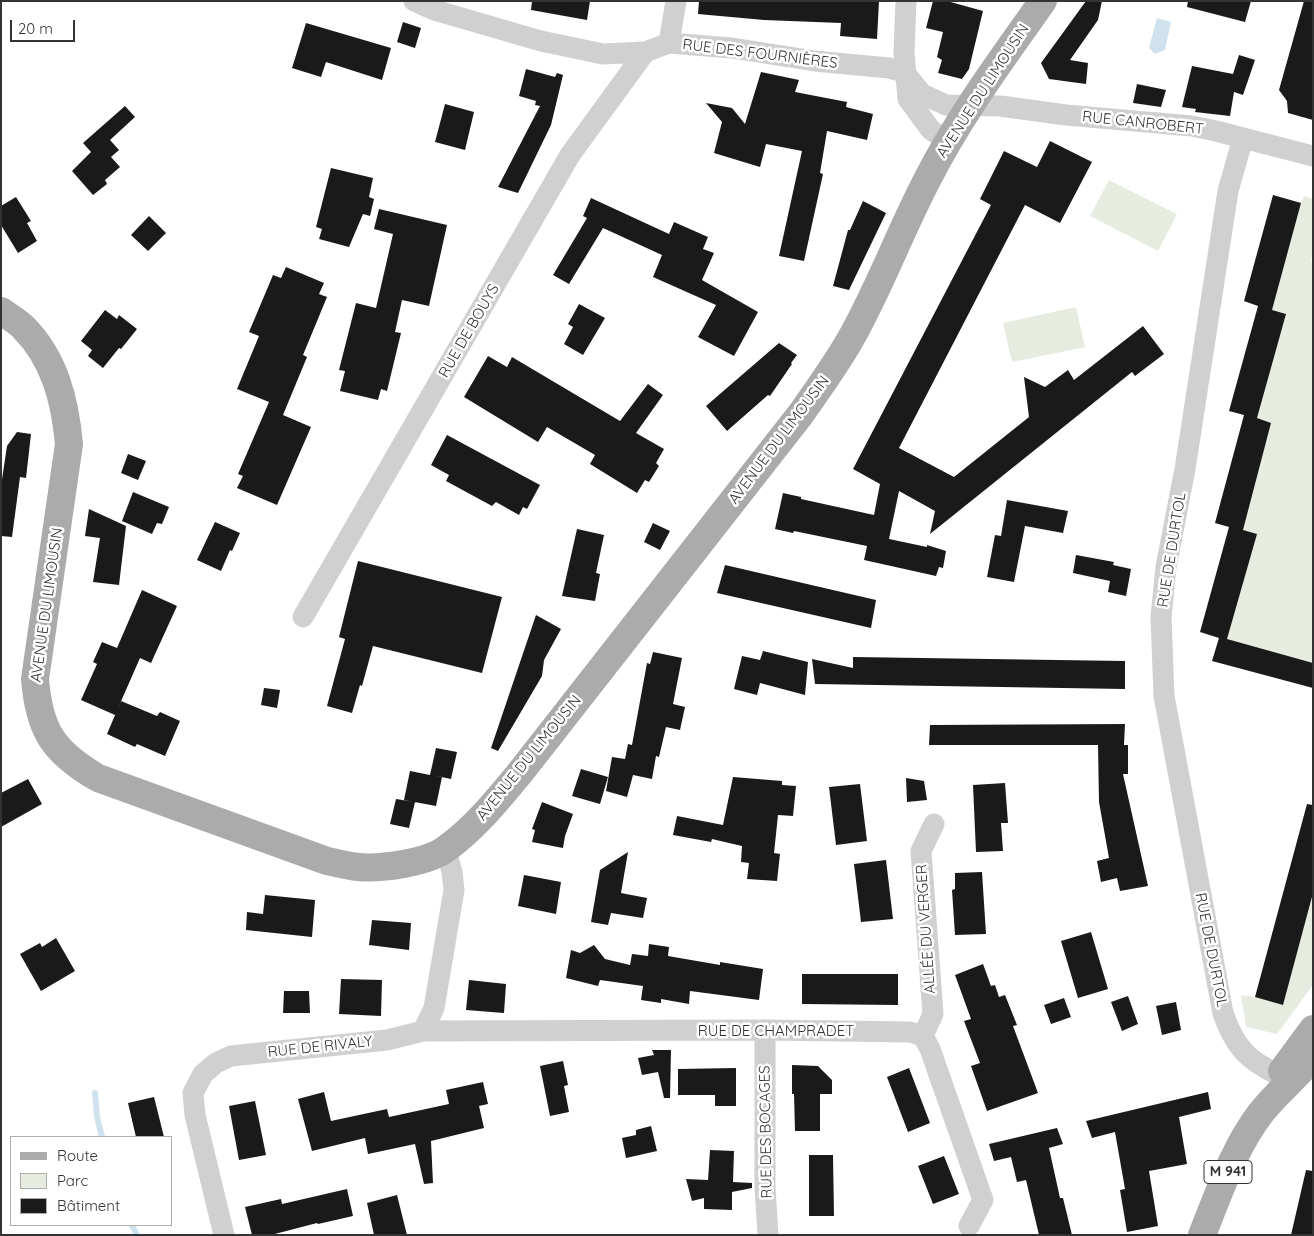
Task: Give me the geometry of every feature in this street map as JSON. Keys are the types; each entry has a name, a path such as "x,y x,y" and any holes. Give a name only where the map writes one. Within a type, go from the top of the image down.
{"main road":[{"name":"AVENUE DU LIMOUSIN","path":"1,311 22,326 39,345 57,381 67,421 68,453 35,679 37,701 43,724 52,740 82,769 98,778 328,861 356,867 384,868 426,858 446,850 481,819 520,774 757,471 830,373 850,340 877,287 925,183 948,141 970,105 1043,1"},
{"name":"M 941","path":"1202,1235 1234,1158 1246,1135 1284,1078 1313,1028"},
{"name":"M 941","path":"1284,1078 1313,1057"}],"street":[{"path":"670,43 676,1"},
{"path":"906,1 904,72 908,99 931,130 948,141"},
{"name":"RUE DES FOURNIÈRES","path":"419,2 434,10 541,41 603,54 645,52 670,43 732,48 815,61 889,68 904,72"},
{"name":"RUE DE BOUYS","path":"303,617 570,155 645,52"},
{"name":"RUE CANROBERT","path":"904,72 922,94 946,105 1000,106 1192,126 1313,156"},
{"name":"RUE DE DURTOL","path":"1243,138 1228,191 1185,469 1166,567 1161,617 1163,686 1223,1013 1230,1032 1241,1050 1258,1064 1284,1078"},
{"name":"ALLÉE DU VERGER","path":"923,1036 932,1014 921,850 934,824"},
{"path":"423,1031 434,1008 454,890 452,872 446,850"},
{"name":"RUE DE CHAMPRADET","path":"423,1031 765,1030 910,1032 923,1036"},
{"name":"RUE DES BOCAGES","path":"765,1030 765,1187 768,1235"},
{"name":"RUE DE RIVALY","path":"224,1235 195,1115 193,1093 203,1074 216,1063 231,1056 387,1040 423,1031"},
{"path":"923,1036 930,1049 983,1200 969,1226"}],"green space":[{"path":"1109,180 1177,214 1158,251 1090,216"},
{"path":"1304,196 1313,199 1313,253 1311,262 1313,263 1313,663 1227,639 1257,534 1243,530 1271,423 1257,418 1286,314 1272,310"},
{"path":"1076,307 1085,347 1012,362 1003,323"},
{"path":"1313,893 1313,985 1277,1034 1246,1027 1241,995 1255,997"}],"water":[{"path":"1157,18 1171,22 1165,50 1155,54 1149,48"}],"building":[{"path":"532,1 590,1 587,20 531,10"},
{"path":"699,1 879,1 877,39 840,36 841,23 764,20 698,14"},
{"path":"933,1 947,1 983,11 969,69 962,79 938,73 942,60 937,57 943,32 926,28"},
{"path":"1086,1 1102,1 1098,20 1070,60 1088,63 1086,84 1049,79 1041,63"},
{"path":"1188,1 1251,1 1245,22 1187,7"},
{"path":"1304,1 1313,1 1313,120 1288,113 1287,101 1279,90"},
{"path":"403,22 421,28 415,48 397,42"},
{"path":"306,23 391,48 382,80 326,62 321,77 292,68"},
{"path":"1239,55 1255,60 1243,95 1234,92 1230,116 1195,112 1196,109 1182,107 1192,66 1233,74"},
{"path":"526,69 555,77 557,73 563,75 551,125 518,193 498,187 540,106 535,105 536,101 519,96"},
{"path":"761,72 799,80 795,92 847,102 846,107 873,114 867,140 827,131 820,173 823,174 804,261 779,256 802,151 766,144 760,167 714,153 722,122 706,103 732,108 745,124"},
{"path":"1137,84 1166,90 1161,107 1133,103"},
{"path":"445,104 474,112 465,150 435,142"},
{"path":"125,106 135,117 110,140 119,150 111,157 120,167 105,180 107,184 93,195 72,171 91,152 83,143"},
{"path":"1050,141 1092,162 1060,223 1025,205 899,448 954,477 1029,417 1024,377 1045,387 1068,370 1074,380 1143,326 1164,354 1135,376 1132,372 930,534 935,511 899,491 889,539 927,547 927,545 946,551 943,568 939,567 936,576 864,560 867,546 775,529 783,493 801,497 801,499 874,515 880,484 853,469 991,205 980,199 1004,151 1037,167"},
{"path":"331,168 373,178 369,197 374,199 370,216 363,214 349,247 319,239 322,229 316,227"},
{"path":"1273,195 1301,203 1272,310 1286,314 1257,418 1271,423 1243,530 1257,534 1227,639 1313,663 1313,688 1212,661 1219,638 1200,632 1229,527 1215,523 1244,415 1229,411 1258,306 1244,301"},
{"path":"16,197 31,221 27,223 37,241 18,253 1,225 1,206"},
{"path":"591,198 669,234 674,222 708,237 703,249 714,253 702,280 758,312 734,356 698,337 716,305 653,277 662,255 603,228 569,284 553,275 587,218 583,216"},
{"path":"863,201 886,213 849,290 833,286 848,230 850,230"},
{"path":"379,209 447,225 429,306 402,300 395,332 401,333 387,391 381,389 378,400 340,391 345,371 339,370 356,303 376,308 393,234 374,229"},
{"path":"149,216 166,233 148,251 131,235"},
{"path":"286,267 324,283 319,294 327,297 303,355 307,357 283,415 311,427 277,505 237,488 243,476 238,474 269,402 237,389 259,336 249,332 273,275 281,278"},
{"path":"579,304 605,318 583,355 564,344 573,327 568,324"},
{"path":"105,310 117,319 119,315 137,329 103,368 88,356 92,350 81,341"},
{"path":"779,343 797,355 792,364 770,396 768,395 727,431 706,406"},
{"path":"488,356 507,367 512,357 620,421 648,384 663,395 636,433 664,449 656,463 659,466 649,482 645,480 637,493 590,464 595,455 547,427 538,442 464,397"},
{"path":"17,432 31,434 26,478 20,477 12,537 1,536 1,486 7,446"},
{"path":"447,435 540,485 527,509 523,507 519,515 496,502 492,506 446,481 449,475 431,465"},
{"path":"128,454 146,461 138,480 121,473"},
{"path":"133,492 169,507 162,524 157,523 152,534 122,521"},
{"path":"1007,500 1068,511 1063,533 1025,526 1014,582 987,577 995,535 1001,536"},
{"path":"89,509 126,526 119,585 93,582 100,538 85,536"},
{"path":"215,522 240,533 221,571 197,560"},
{"path":"653,523 670,531 660,550 644,542"},
{"path":"577,529 604,535 596,573 600,574 595,601 562,596"},
{"path":"1076,555 1114,562 1113,565 1131,569 1126,596 1108,592 1110,581 1073,573"},
{"path":"358,561 502,597 482,673 373,646 352,713 327,706 345,639 339,637"},
{"path":"725,565 876,600 871,628 717,593"},
{"path":"142,590 177,606 151,663 140,658 115,715 81,700 97,664 93,662 102,642 117,648"},
{"path":"536,615 561,629 544,660 542,676 498,751 491,748"},
{"path":"763,651 808,662 805,695 760,683 757,695 734,689 742,656 760,660"},
{"path":"653,652 682,658 673,704 685,707 680,730 666,727 659,757 656,756 652,779 633,775 627,797 606,791 612,757 625,759 628,744 632,745 647,663 650,664"},
{"path":"853,657 1125,661 1125,689 815,684 812,659 853,668"},
{"path":"264,688 280,690 277,708 261,705"},
{"path":"121,701 157,716 160,712 180,721 165,756 137,744 135,747 107,734"},
{"path":"1125,724 1124,745 1128,745 1128,774 1123,774 1148,886 1120,891 1117,878 1101,882 1097,861 1109,858 1099,802 1098,745 929,745 930,725"},
{"path":"436,748 457,752 451,779 442,777 436,806 404,800 410,771 430,775"},
{"path":"581,769 608,777 600,804 572,796"},
{"path":"733,777 782,781 782,785 796,786 793,816 778,815 774,853 780,854 777,881 747,879 749,863 741,862 742,846 712,839 711,842 673,835 677,816 723,825"},
{"path":"906,778 924,781 927,800 907,802"},
{"path":"28,779 42,804 1,827 1,793"},
{"path":"1005,783 1008,823 1001,823 1003,851 976,852 973,785"},
{"path":"860,784 867,841 836,845 829,787"},
{"path":"396,799 415,802 409,828 390,824"},
{"path":"542,802 573,814 563,848 532,842 535,830 532,829"},
{"path":"1307,804 1313,805 1313,893 1283,1005 1255,997"},
{"path":"628,852 621,893 647,898 643,918 611,913 608,925 591,922 600,870"},
{"path":"886,860 893,919 861,922 854,864"},
{"path":"982,872 986,934 955,935 952,890 955,889 955,873"},
{"path":"524,875 561,882 556,914 518,906"},
{"path":"265,895 315,900 312,937 246,930 247,912 263,914"},
{"path":"372,920 411,923 409,950 369,945"},
{"path":"1091,932 1108,989 1078,998 1061,941"},
{"path":"56,938 75,971 41,991 20,954 40,943 42,947"},
{"path":"649,944 669,947 668,956 720,965 720,962 763,969 759,1000 690,991 689,1004 661,999 661,1003 641,1000 643,986 600,980 598,986 566,978 571,950 580,953 594,945 605,959 630,965 632,954 648,956"},
{"path":"983,964 991,986 995,985 999,997 1005,995 1017,1025 1013,1026 1038,1093 987,1111 971,1066 980,1063 964,1021 971,1019 955,975"},
{"path":"802,974 898,974 898,1005 802,1004"},
{"path":"341,979 382,980 381,1016 339,1014"},
{"path":"469,980 506,984 504,1013 466,1010"},
{"path":"284,991 309,991 310,1013 283,1013"},
{"path":"1128,996 1138,1024 1122,1031 1111,1002"},
{"path":"1064,998 1071,1017 1051,1024 1044,1005"},
{"path":"1176,1002 1181,1030 1162,1035 1156,1006"},
{"path":"652,1050 671,1050 670,1098 664,1098 658,1072 642,1075 638,1058 654,1055"},
{"path":"563,1061 568,1085 564,1086 569,1112 550,1116 540,1066"},
{"path":"792,1065 818,1066 832,1080 832,1094 820,1094 820,1131 795,1131"},
{"path":"736,1068 736,1106 715,1106 715,1095 678,1095 678,1069"},
{"path":"909,1068 930,1123 908,1132 887,1077"},
{"path":"483,1082 488,1104 479,1106 484,1128 431,1141 433,1183 424,1184 415,1144 368,1154 365,1138 312,1151 298,1099 324,1092 331,1121 387,1109 389,1117 449,1104 446,1090"},
{"path":"1208,1092 1211,1109 1179,1117 1187,1164 1149,1171 1158,1226 1127,1232 1120,1190 1125,1189 1115,1132 1092,1138 1086,1121"},
{"path":"154,1097 164,1136 136,1136 128,1103"},
{"path":"255,1101 266,1155 239,1160 229,1106"},
{"path":"651,1126 657,1151 626,1158 622,1138 636,1135 636,1130"},
{"path":"1057,1128 1063,1144 1049,1148 1060,1198 1063,1198 1072,1235 1039,1235 1026,1180 1017,1182 1011,1157 994,1161 989,1144"},
{"path":"710,1150 734,1151 733,1182 752,1183 752,1188 732,1192 732,1210 704,1209 704,1198 692,1201 686,1179 708,1180"},
{"path":"809,1155 833,1155 834,1216 809,1216"},
{"path":"944,1156 959,1194 933,1204 918,1166"},
{"path":"1306,1170 1313,1171 1313,1235 1291,1235"},
{"path":"347,1189 353,1216 271,1235 252,1235 245,1207 281,1199 282,1204"},
{"path":"397,1195 407,1235 374,1235 367,1203"}],"waterway":[{"path":"95,1093 97,1117 102,1136"},
{"path":"132,1226 137,1235"}]}
